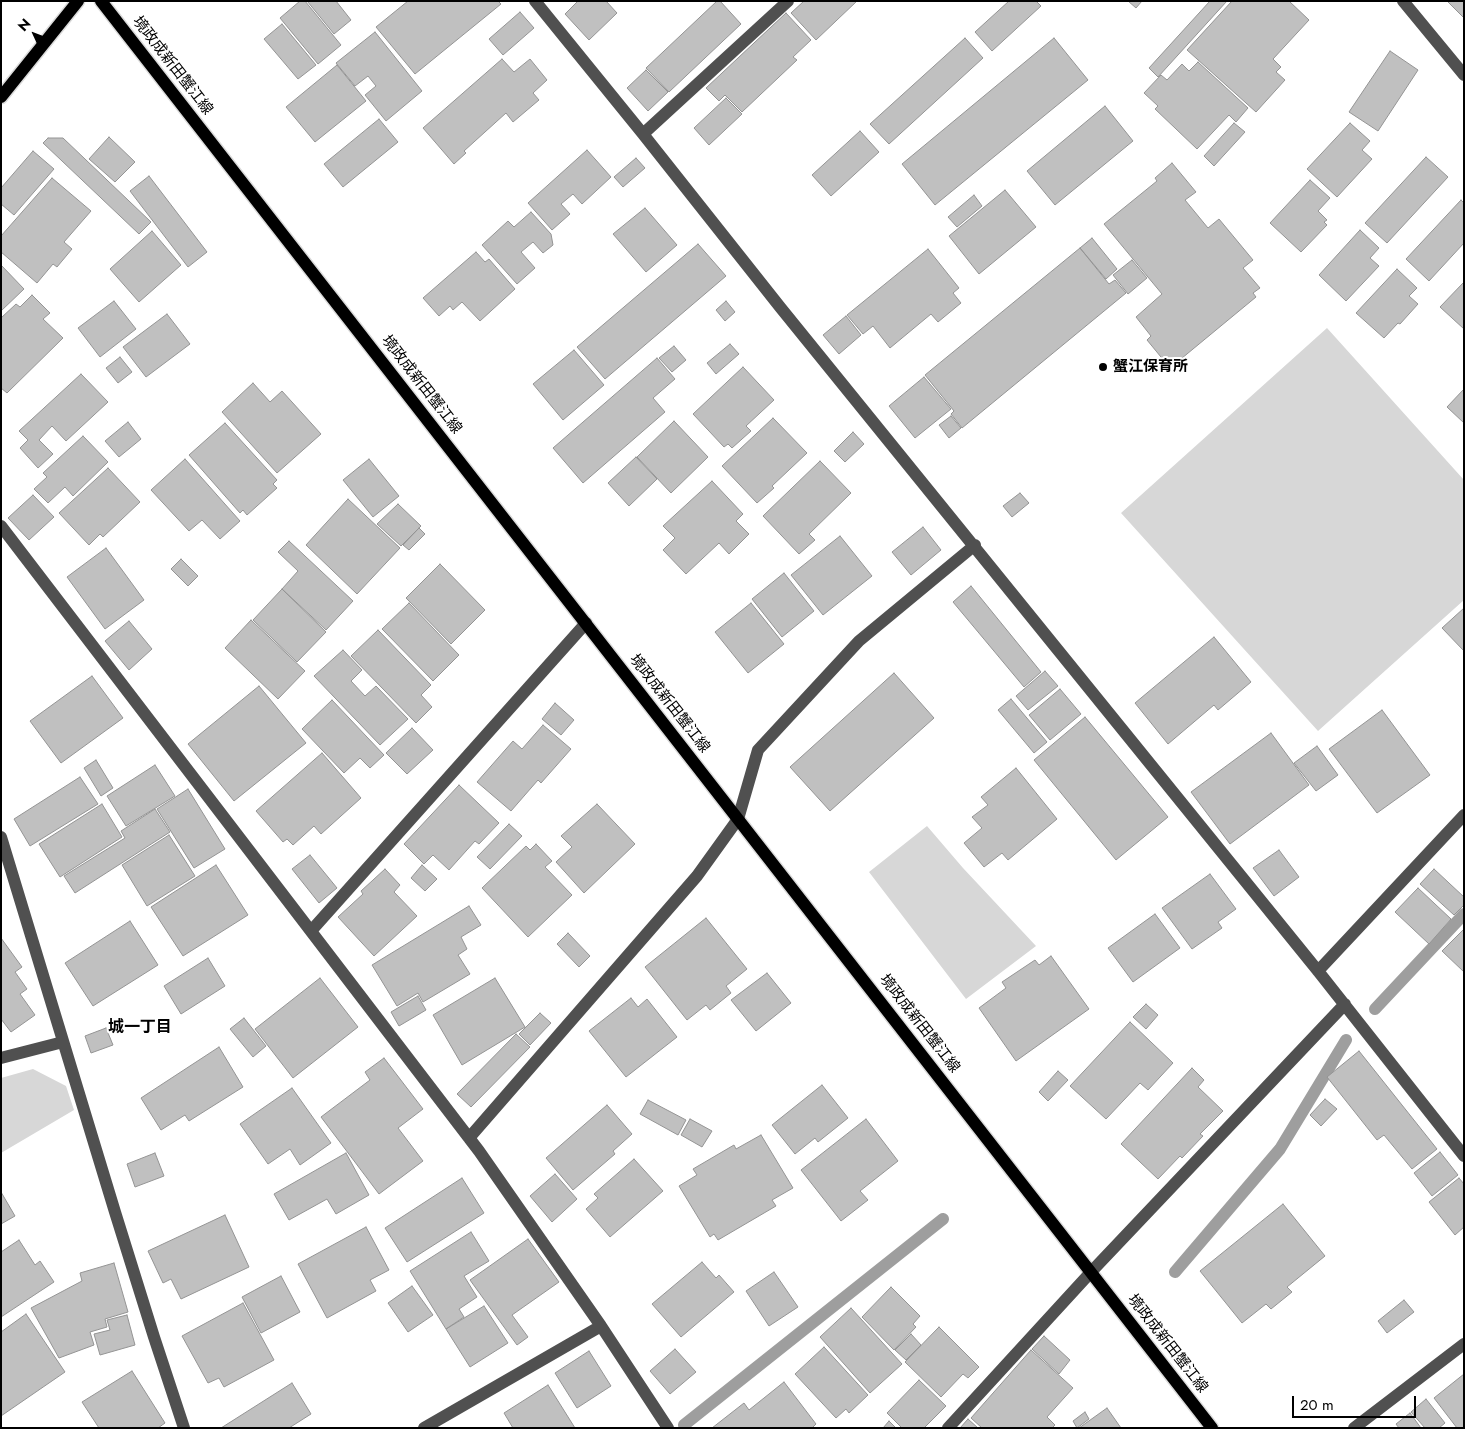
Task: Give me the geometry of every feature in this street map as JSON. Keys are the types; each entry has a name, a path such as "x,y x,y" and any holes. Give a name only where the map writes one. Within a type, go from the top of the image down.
{"main road":[{"name":"境政成新田蟹江線","path":"101,1 1212,1428"},
{"path":"1,97 74,3"}],"street":[{"path":"535,1 780,307 975,545 1318,971 1464,1156"},
{"path":"643,134 788,1"},
{"path":"1403,1 1464,75"},
{"path":"1,526 479,1151 601,1326 668,1428"},
{"path":"469,1138 697,876 738,819 758,750 860,641 975,545"},
{"path":"311,931 586,623"},
{"path":"1318,971 1464,815"},
{"path":"1,837 145,1310 184,1428"},
{"path":"948,1428 1091,1272 1344,1004"},
{"path":"1,1058 63,1042"},
{"path":"424,1428 601,1326"},
{"path":"1354,1428 1464,1344"}],"shaded area":[{"path":"1327,328 1464,480 1464,600 1318,731 1121,513"},
{"path":"927,826 963,868 1036,946 966,999 869,872"},
{"path":"33,1069 66,1086 74,1110 1,1153 1,1078"}],"building":[{"path":"300,1 305,1 341,45 318,64 280,18"},
{"path":"307,1 336,1 351,20 334,34"},
{"path":"408,1 498,1 501,4 415,74 376,27"},
{"path":"578,1 606,1 617,13 589,40 565,14"},
{"path":"717,1 720,1 741,24 669,92 646,68"},
{"path":"804,1 857,1 816,40 791,13"},
{"path":"1009,1 1036,1 1041,6 992,51 975,32"},
{"path":"1128,1 1142,1 1136,8"},
{"path":"1210,1 1227,1 1158,77 1149,68"},
{"path":"1232,1 1289,1 1309,20 1273,59 1281,67 1276,72 1285,80 1256,112 1187,50"},
{"path":"1447,1 1464,1 1464,18"},
{"path":"520,12 534,28 503,55 489,39"},
{"path":"786,13 811,40 793,57 797,60 742,112 725,95 719,101 706,88"},
{"path":"282,24 316,65 298,79 264,39"},
{"path":"375,32 422,91 386,121 365,95 376,86 368,76 355,86 336,63"},
{"path":"965,38 983,58 889,144 870,124"},
{"path":"1054,38 1088,80 935,205 902,164"},
{"path":"1390,51 1418,70 1378,131 1349,112"},
{"path":"502,59 514,72 530,59 547,80 533,93 539,100 513,122 506,113 464,151 466,153 454,164 423,128"},
{"path":"1198,62 1248,108 1236,122 1229,115 1197,149 1155,109 1158,106 1144,93 1161,75 1167,80 1182,64 1189,71"},
{"path":"337,65 366,101 315,142 286,107"},
{"path":"646,70 668,92 648,111 627,88"},
{"path":"726,98 742,114 709,145 694,128"},
{"path":"1105,106 1133,141 1055,205 1027,171"},
{"path":"379,119 398,142 343,187 324,164"},
{"path":"1234,123 1245,132 1214,166 1204,156"},
{"path":"1350,123 1370,141 1362,150 1372,159 1337,197 1307,169"},
{"path":"860,131 879,152 831,196 812,175"},
{"path":"109,137 135,162 115,182 89,159"},
{"path":"48,138 63,138 151,222 139,234 43,143"},
{"path":"587,150 611,177 582,204 573,194 561,204 570,214 552,230 528,203"},
{"path":"33,151 54,169 14,215 1,204 1,188"},
{"path":"1426,157 1448,177 1387,243 1365,223"},
{"path":"636,158 645,168 623,187 614,177"},
{"path":"1172,163 1196,192 1185,200 1208,228 1219,219 1253,260 1243,268 1260,288 1253,293 1256,297 1170,368 1147,340 1151,336 1136,317 1162,294 1104,224 1157,181 1155,178"},
{"path":"149,176 207,252 188,267 130,191"},
{"path":"52,178 91,211 64,242 72,249 57,267 53,264 37,283 1,252 1,236"},
{"path":"1310,180 1330,198 1318,211 1327,220 1324,222 1327,225 1301,252 1270,223"},
{"path":"1005,190 1036,227 979,274 949,236"},
{"path":"974,195 982,206 957,227 948,217"},
{"path":"1461,200 1464,203 1464,243 1429,281 1406,259"},
{"path":"645,208 677,245 646,272 613,234"},
{"path":"531,212 551,234 553,245 543,253 533,242 521,252 535,268 517,284 482,245 508,221 514,227"},
{"path":"1360,230 1379,248 1370,258 1379,266 1346,301 1319,275"},
{"path":"152,231 181,265 139,302 110,269"},
{"path":"1092,238 1117,269 1106,279 1080,248"},
{"path":"698,244 726,276 605,379 577,347"},
{"path":"1080,248 1109,284 1115,280 1126,293 962,428 951,414 954,411 925,375"},
{"path":"928,249 959,288 953,293 961,303 938,322 931,314 890,348 873,326 863,334 847,315"},
{"path":"476,252 485,262 489,259 515,289 480,321 462,302 453,310 450,306 439,316 423,298"},
{"path":"1132,260 1147,278 1128,294 1113,275"},
{"path":"1,265 24,289 1,311"},
{"path":"1397,269 1417,288 1409,296 1418,304 1384,338 1356,313"},
{"path":"1464,282 1464,329 1440,307"},
{"path":"32,295 50,313 43,319 63,338 7,393 1,388 1,318 16,304 20,307"},
{"path":"114,301 136,329 100,357 78,328"},
{"path":"726,301 735,312 725,321 716,310"},
{"path":"167,314 190,344 146,377 123,347"},
{"path":"846,316 861,335 839,354 823,335"},
{"path":"730,344 739,354 716,374 707,363"},
{"path":"674,346 686,360 672,372 659,358"},
{"path":"574,350 604,385 563,420 533,384"},
{"path":"120,357 132,372 118,383 106,368"},
{"path":"657,358 675,379 653,398 665,412 583,483 553,448"},
{"path":"743,367 774,400 746,426 751,431 732,448 728,444 724,447 693,414"},
{"path":"81,374 108,402 66,441 52,426 39,440 53,454 38,468 20,448 28,440 19,431"},
{"path":"924,377 951,409 915,438 889,406"},
{"path":"253,383 270,402 282,391 321,434 277,473 222,412"},
{"path":"1464,389 1464,423 1447,407"},
{"path":"951,416 961,428 949,438 939,425"},
{"path":"773,418 807,453 757,503 722,466"},
{"path":"674,421 708,457 671,493 637,457"},
{"path":"128,422 141,439 119,457 105,441"},
{"path":"225,423 277,480 273,484 277,488 247,515 243,510 240,513 189,455"},
{"path":"853,432 864,444 845,462 834,451"},
{"path":"83,436 108,462 73,496 65,487 48,503 34,489 47,477 43,473"},
{"path":"636,457 657,479 629,506 608,483"},
{"path":"185,459 240,521 220,539 202,520 189,531 151,490"},
{"path":"369,459 399,496 373,517 343,480"},
{"path":"820,461 851,493 809,534 815,540 799,554 763,516"},
{"path":"108,468 140,502 103,537 100,534 89,545 59,513"},
{"path":"712,481 743,514 736,521 749,534 729,554 719,543 686,574 663,550 675,538 663,526"},
{"path":"1020,493 1029,503 1012,517 1003,506"},
{"path":"33,495 54,517 29,540 8,518"},
{"path":"348,499 400,548 357,594 306,545"},
{"path":"398,504 421,526 401,546 377,524"},
{"path":"923,527 941,550 911,575 892,552"},
{"path":"419,528 425,534 409,550 403,545"},
{"path":"840,536 872,576 823,615 791,575"},
{"path":"289,541 353,601 326,630 282,589 298,571 278,552"},
{"path":"106,548 144,600 105,629 67,577"},
{"path":"181,559 198,576 188,586 171,569"},
{"path":"440,564 485,610 451,644 406,598"},
{"path":"784,573 814,611 782,637 752,599"},
{"path":"971,586 1041,672 1024,687 953,602"},
{"path":"282,589 326,632 297,662 253,620"},
{"path":"409,603 459,655 433,681 382,629"},
{"path":"751,603 784,644 748,673 715,632"},
{"path":"1464,608 1464,651 1442,628"},
{"path":"251,620 305,671 278,699 225,648"},
{"path":"129,621 152,649 129,670 105,641"},
{"path":"378,630 431,685 421,695 432,707 416,723 351,656"},
{"path":"1214,637 1251,682 1218,710 1214,705 1168,744 1135,703"},
{"path":"343,650 362,670 351,681 365,696 376,686 408,719 380,745 314,676"},
{"path":"1045,671 1058,686 1028,710 1016,696"},
{"path":"894,673 934,718 830,811 790,767"},
{"path":"92,676 123,718 61,763 30,721"},
{"path":"259,686 306,743 234,801 188,744"},
{"path":"1060,689 1081,714 1050,740 1029,715"},
{"path":"1011,699 1047,742 1034,753 998,710"},
{"path":"332,700 384,755 370,768 360,758 344,773 302,729"},
{"path":"555,703 574,720 561,735 542,719"},
{"path":"1382,710 1430,775 1377,813 1329,749"},
{"path":"1085,717 1168,817 1116,860 1034,760"},
{"path":"543,725 571,749 541,783 538,780 511,811 477,782 513,741 522,749"},
{"path":"412,728 433,750 407,774 386,753"},
{"path":"1271,733 1309,785 1230,844 1191,792"},
{"path":"1317,746 1338,775 1316,791 1294,763"},
{"path":"322,753 361,798 321,834 314,826 293,845 287,839 283,842 256,811"},
{"path":"96,760 113,788 101,796 84,768"},
{"path":"155,765 175,796 126,826 107,796"},
{"path":"1016,768 1057,819 1008,860 1002,853 984,867 964,843 982,828 972,817 988,805 981,797"},
{"path":"80,777 98,804 30,846 14,819"},
{"path":"459,785 499,823 479,844 475,841 449,870 433,855 424,864 404,844"},
{"path":"188,789 225,849 194,868 157,809"},
{"path":"102,804 122,837 60,877 39,844"},
{"path":"597,804 635,844 584,893 556,862 572,847 561,836"},
{"path":"155,809 170,832 75,893 64,876 125,838 121,831"},
{"path":"509,824 522,836 490,869 477,857"},
{"path":"169,835 195,876 147,906 122,865"},
{"path":"536,844 552,861 545,867 572,895 528,937 482,888 526,846 530,850"},
{"path":"1279,850 1299,877 1274,896 1253,868"},
{"path":"310,855 337,888 319,903 292,869"},
{"path":"216,865 248,915 183,956 151,907"},
{"path":"422,865 437,879 425,891 411,878"},
{"path":"385,869 400,885 394,892 417,916 374,956 338,917 363,894 361,891"},
{"path":"1434,869 1464,897 1464,905 1454,915 1420,884"},
{"path":"1210,874 1236,909 1218,922 1222,928 1192,949 1162,908"},
{"path":"1418,888 1451,919 1429,944 1395,912"},
{"path":"469,906 481,925 461,937 467,949 458,955 470,974 423,1002 418,993 397,1006 372,965"},
{"path":"1155,914 1180,948 1133,982 1108,948"},
{"path":"706,918 747,969 726,986 731,993 710,1010 706,1005 687,1020 645,967"},
{"path":"130,921 158,965 93,1006 65,963"},
{"path":"1464,929 1464,972 1442,951"},
{"path":"568,933 590,956 579,967 557,944"},
{"path":"1,938 22,967 15,972 27,989 20,994 35,1015 11,1032 1,1019"},
{"path":"1051,956 1089,1009 1016,1061 979,1008 1006,988 1002,982 1035,960 1039,965"},
{"path":"208,958 225,986 181,1014 164,986"},
{"path":"767,973 791,1003 756,1031 731,1000"},
{"path":"320,978 358,1027 293,1078 255,1029"},
{"path":"495,978 525,1027 462,1065 433,1015"},
{"path":"418,996 426,1010 399,1026 391,1012"},
{"path":"631,998 638,1007 647,999 677,1037 626,1077 589,1031"},
{"path":"1146,1004 1158,1015 1146,1029 1133,1017"},
{"path":"540,1013 551,1023 530,1045 519,1034"},
{"path":"244,1018 266,1046 253,1057 230,1029"},
{"path":"1130,1022 1173,1063 1148,1090 1140,1083 1106,1119 1070,1086"},
{"path":"106,1028 113,1045 91,1053 85,1036"},
{"path":"516,1034 530,1047 471,1107 457,1094"},
{"path":"219,1047 243,1087 189,1121 185,1115 161,1130 141,1098"},
{"path":"1359,1051 1437,1149 1412,1169 1384,1135 1377,1140 1327,1077"},
{"path":"384,1058 423,1109 398,1128 423,1161 379,1194 321,1117 370,1080 365,1072"},
{"path":"1192,1068 1204,1080 1198,1087 1223,1111 1200,1134 1203,1136 1182,1158 1180,1156 1158,1179 1121,1144"},
{"path":"1058,1071 1068,1080 1048,1101 1039,1092"},
{"path":"822,1085 848,1118 818,1142 815,1138 795,1154 772,1125"},
{"path":"292,1088 331,1143 300,1165 290,1149 268,1164 240,1124"},
{"path":"1325,1099 1337,1109 1321,1126 1310,1115"},
{"path":"648,1100 686,1120 678,1135 640,1114"},
{"path":"607,1105 632,1134 613,1151 615,1154 573,1190 546,1158"},
{"path":"690,1119 712,1131 702,1147 681,1135"},
{"path":"866,1119 898,1161 860,1191 868,1200 841,1221 801,1170"},
{"path":"761,1135 793,1188 772,1200 776,1206 718,1240 714,1234 710,1237 679,1186 697,1175 693,1169 734,1145 736,1149"},
{"path":"1440,1152 1458,1175 1432,1196 1414,1173"},
{"path":"155,1153 164,1176 135,1187 127,1164"},
{"path":"346,1153 369,1195 336,1214 327,1199 289,1220 274,1194"},
{"path":"634,1159 663,1191 610,1237 586,1209 598,1198 594,1194"},
{"path":"555,1174 577,1199 552,1222 530,1196"},
{"path":"462,1178 484,1213 407,1262 385,1228"},
{"path":"1459,1178 1464,1184 1464,1227 1455,1235 1429,1202"},
{"path":"1,1192 15,1216 1,1224"},
{"path":"1283,1204 1325,1256 1287,1287 1292,1292 1271,1309 1266,1304 1242,1323 1200,1271"},
{"path":"225,1215 249,1267 181,1299 171,1279 163,1283 148,1251"},
{"path":"366,1227 389,1270 370,1280 376,1291 327,1318 298,1264"},
{"path":"471,1232 489,1261 464,1276 477,1297 459,1309 464,1317 446,1329 410,1271"},
{"path":"528,1239 559,1282 512,1315 528,1337 517,1345 470,1280"},
{"path":"19,1240 35,1265 40,1261 54,1282 1,1317 1,1252"},
{"path":"702,1262 716,1278 719,1275 734,1292 681,1337 652,1304"},
{"path":"114,1263 128,1312 105,1319 107,1327 90,1332 94,1345 59,1358 31,1308 82,1281 80,1273"},
{"path":"774,1272 798,1307 769,1326 746,1291"},
{"path":"281,1276 300,1312 261,1333 242,1297"},
{"path":"412,1286 433,1315 408,1332 388,1303"},
{"path":"891,1287 920,1316 913,1324 916,1327 894,1350 862,1317"},
{"path":"1404,1300 1414,1312 1387,1333 1378,1321"},
{"path":"243,1303 274,1360 224,1387 219,1378 208,1383 182,1336"},
{"path":"484,1306 508,1343 470,1367 446,1329"},
{"path":"851,1308 902,1364 870,1393 820,1337"},
{"path":"26,1314 65,1372 1,1416 1,1332"},
{"path":"127,1315 135,1345 100,1355 94,1334 110,1330 107,1320"},
{"path":"939,1327 979,1367 968,1378 963,1374 941,1397 905,1362"},
{"path":"911,1334 921,1345 906,1360 895,1350"},
{"path":"1044,1336 1070,1360 1059,1374 1032,1349"},
{"path":"824,1347 868,1395 849,1413 846,1409 836,1418 795,1374"},
{"path":"675,1349 696,1372 670,1394 650,1371"},
{"path":"1031,1350 1073,1388 1047,1417 1055,1425 1052,1428 982,1428 971,1418"},
{"path":"589,1351 611,1386 577,1408 555,1373"},
{"path":"132,1371 165,1423 158,1428 99,1428 82,1402"},
{"path":"1464,1374 1464,1428 1457,1428 1434,1398"},
{"path":"919,1380 946,1406 924,1428 902,1428 887,1413"},
{"path":"784,1382 816,1424 812,1428 712,1428 744,1403 749,1410"},
{"path":"292,1383 311,1414 289,1428 221,1428"},
{"path":"548,1385 575,1428 513,1428 504,1413"},
{"path":"1426,1399 1445,1423 1439,1428 1425,1428 1411,1412"},
{"path":"1107,1408 1121,1428 1079,1428"},
{"path":"1085,1412 1089,1419 1077,1428 1073,1421"},
{"path":"1410,1413 1421,1428 1399,1428 1396,1424"},
{"path":"968,1419 978,1428 960,1428"},
{"path":"889,1421 896,1428 883,1428"}],"waterway":[{"path":"1375,1009 1464,914"},
{"path":"1175,1272 1280,1149 1346,1040"},
{"path":"684,1425 943,1219"}],"place":[{"name":"蟹江保育所","path":"1103,367"}],"district":[{"name":"城一丁目","path":"140,1028"}]}
